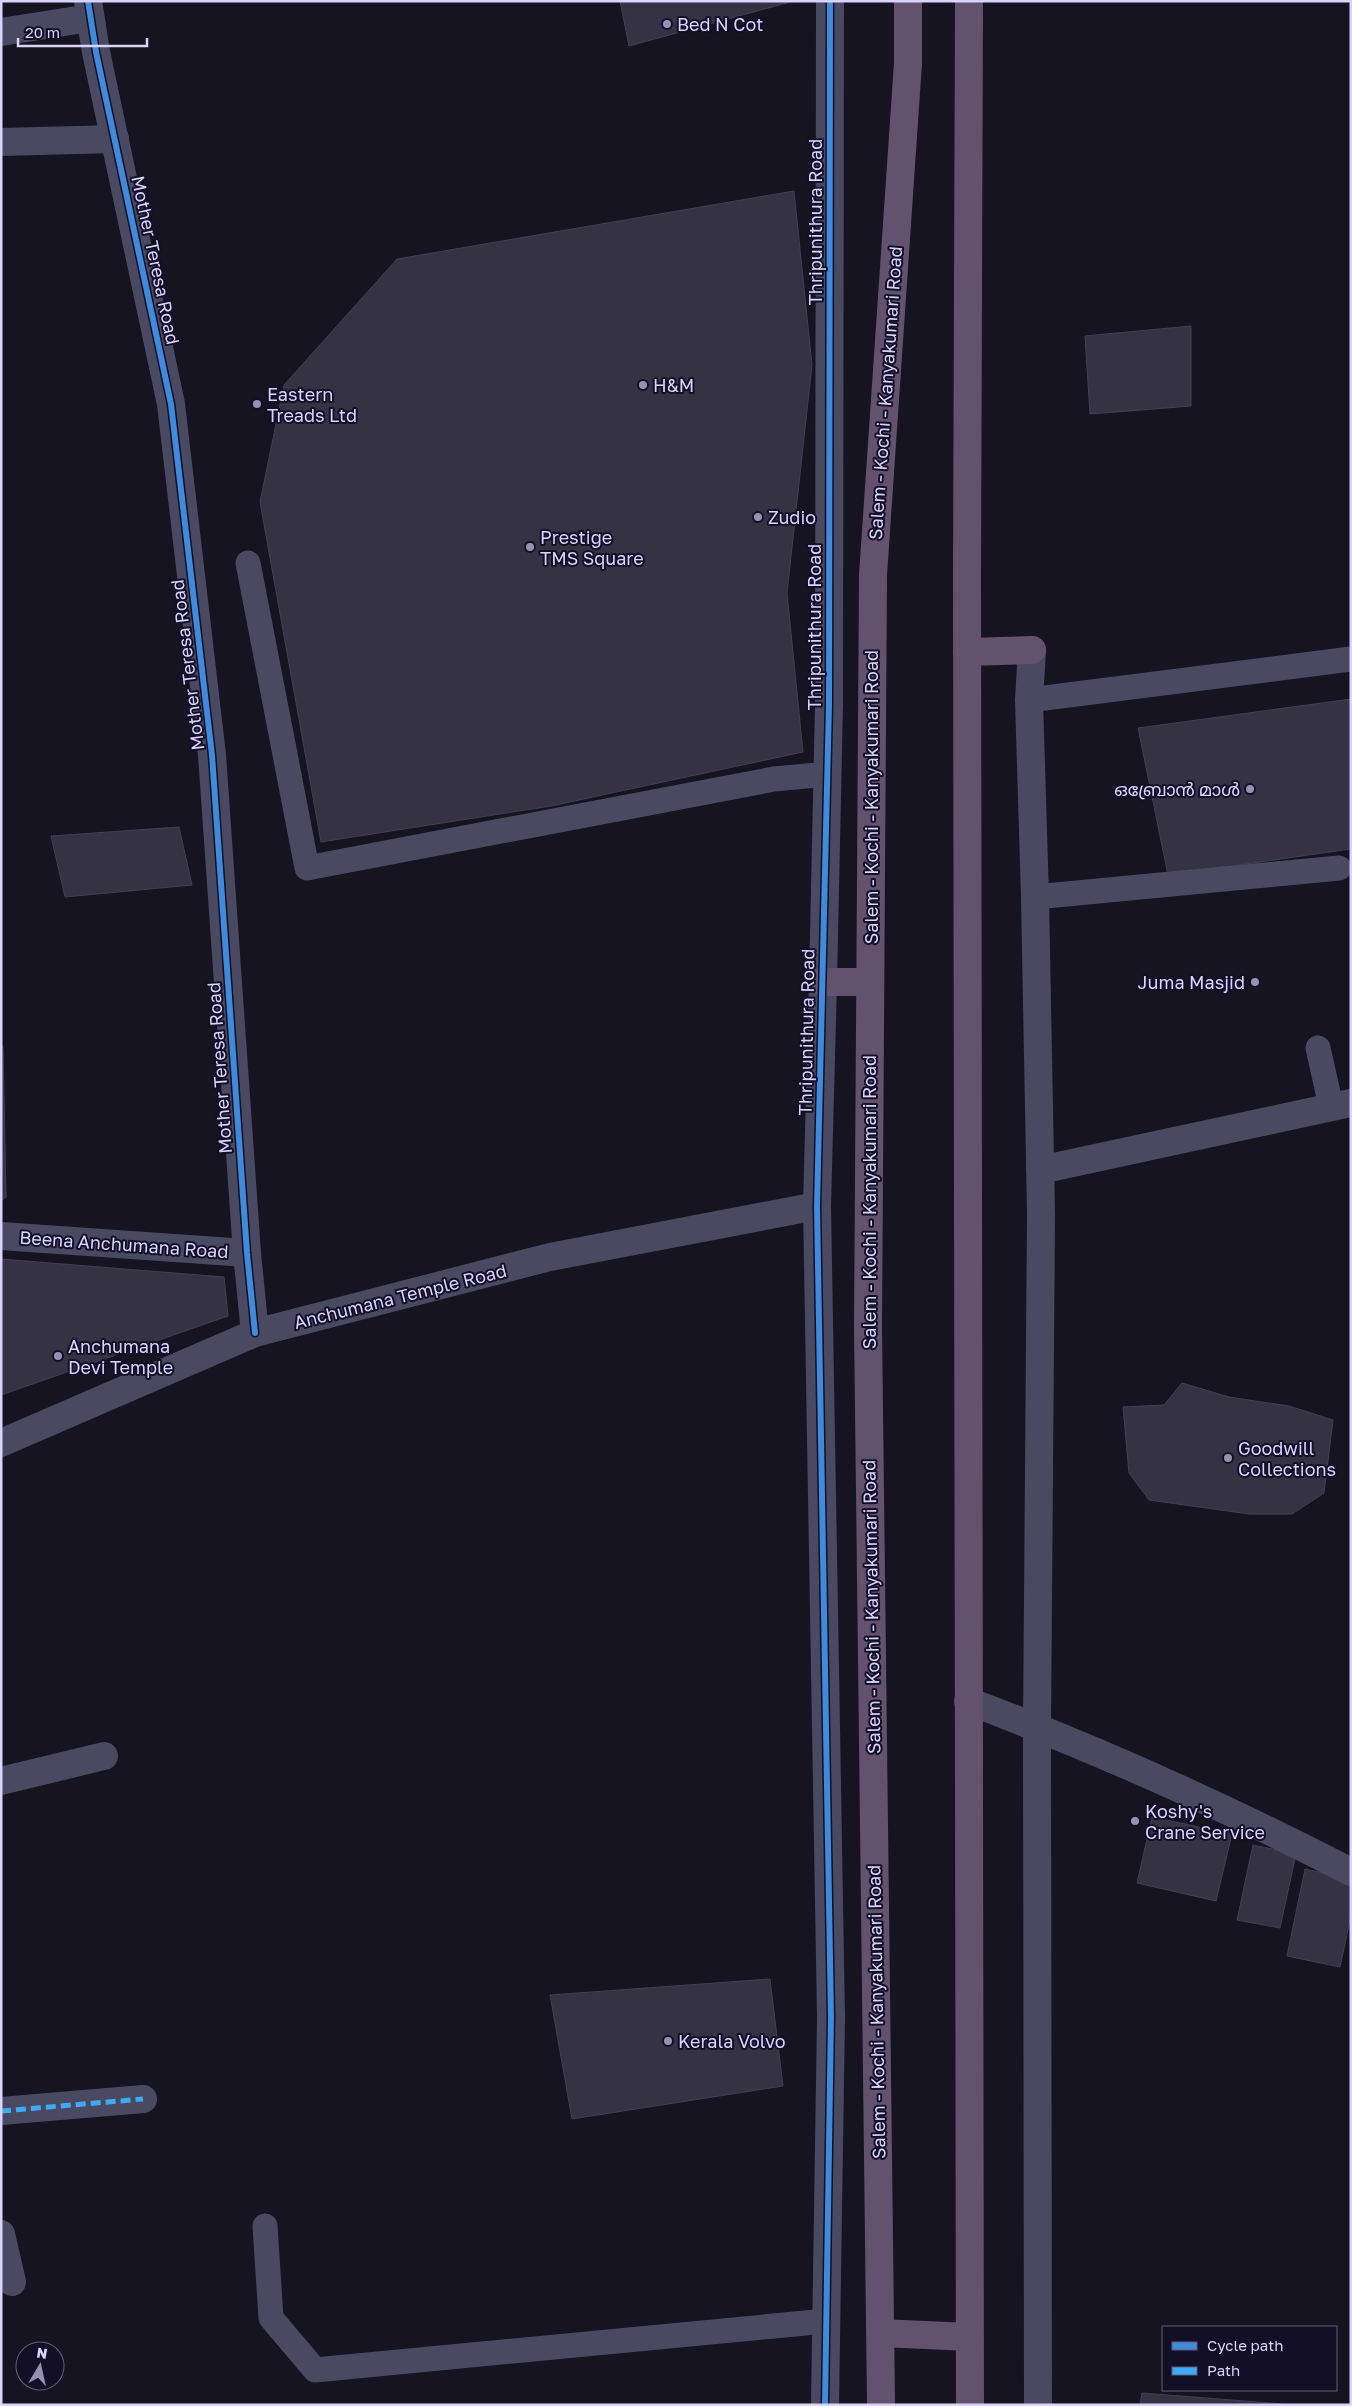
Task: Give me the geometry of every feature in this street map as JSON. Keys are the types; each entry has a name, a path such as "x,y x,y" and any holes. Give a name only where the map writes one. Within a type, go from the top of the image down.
{"highway":[{"name":"Salem - Kochi - Kanyakumari Road","path":"881,2405 868,1327 873,575 908,63 908,1"},
{"path":"969,1 967,652 970,2405"},
{"path":"967,652 1032,650"},
{"path":"823,982 870,982"},
{"path":"880,2333 970,2337"}],"street":[{"path":"821,1 830,48"},
{"path":"830,1 830,48"},
{"path":"1,32 89,10"},
{"name":"Mother Teresa Road","path":"89,10 171,404 212,756 247,1253 255,1333"},
{"name":"Thripunithura Road","path":"825,2405 831,2017 817,1206 828,774 830,48"},
{"path":"1,142 115,139"},
{"path":"1032,650 1029,700 1036,897 1040,1170 1037,1727 1038,2405"},
{"path":"1040,1170 1341,1104"},
{"name":"Anchumana Temple Road","path":"1,1443 255,1333 550,1257 817,1206"},
{"name":"Beena Anchumana Road","path":"1,1236 247,1253"},
{"path":"968,1701 1037,1727 1253,1821 1351,1872"},
{"path":"1,1781 104,1756"},
{"path":"1,2111 143,2099"},
{"path":"1,2234 12,2282"}],"lane":[{"path":"248,563 307,868 774,779 828,774"},
{"path":"1029,700 1351,659"},
{"path":"1036,897 1339,868"},
{"path":"1318,1048 1341,1104"},
{"path":"265,2226 271,2318 315,2370 826,2321"}],"building":[{"name":"Bed N Cot","path":"620,1 789,1 790,2 629,46"},
{"name":"Prestige TMS Square","path":"794,191 812,365 787,593 803,752 551,806 321,842 260,502 284,385 397,259"},
{"path":"1191,326 1191,406 1090,414 1085,336"},
{"name":"ഒബ്രോൻ മാൾ","path":"1351,699 1351,849 1168,875 1138,728"},
{"path":"179,827 192,885 65,897 51,836"},
{"path":"1,1046 3,1046 6,1197 1,1201"},
{"name":"Anchumana Devi Temple","path":"1,1259 224,1277 228,1316 1,1395"},
{"name":"Goodwill Collections","path":"1182,1383 1229,1397 1289,1406 1333,1420 1324,1493 1292,1514 1249,1514 1149,1500 1129,1473 1123,1407 1164,1405"},
{"path":"1152,1817 1232,1834 1216,1901 1137,1883"},
{"path":"1253,1845 1296,1854 1280,1928 1237,1920"},
{"path":"1305,1869 1351,1879 1351,1915 1340,1967 1287,1956"},
{"name":"Kerala Volvo","path":"770,1979 783,2086 572,2119 550,1995"},
{"path":"1142,2393 1296,2405 1140,2405"}],"marked path":[{"path":"1,2111 143,2099"}],"cycle path":[{"path":"88,1 96,52 171,404 212,755 247,1253 255,1333"},
{"path":"825,2405 831,2017 817,1206 829,704 830,1"}],"place":[{"name":"Bed N Cot","path":"667,24"},
{"name":"H&M","path":"643,385"},
{"name":"Eastern Treads Ltd","path":"257,404"},
{"name":"Zudio","path":"758,517"},
{"name":"Prestige TMS Square","path":"530,547"},
{"name":"ഒബ്രോൻ മാൾ","path":"1250,789"},
{"name":"Juma Masjid","path":"1255,982"},
{"name":"Anchumana Devi Temple","path":"58,1356"},
{"name":"Goodwill Collections","path":"1228,1458"},
{"name":"Koshy's Crane Service","path":"1135,1821"},
{"name":"Kerala Volvo","path":"668,2041"}]}
